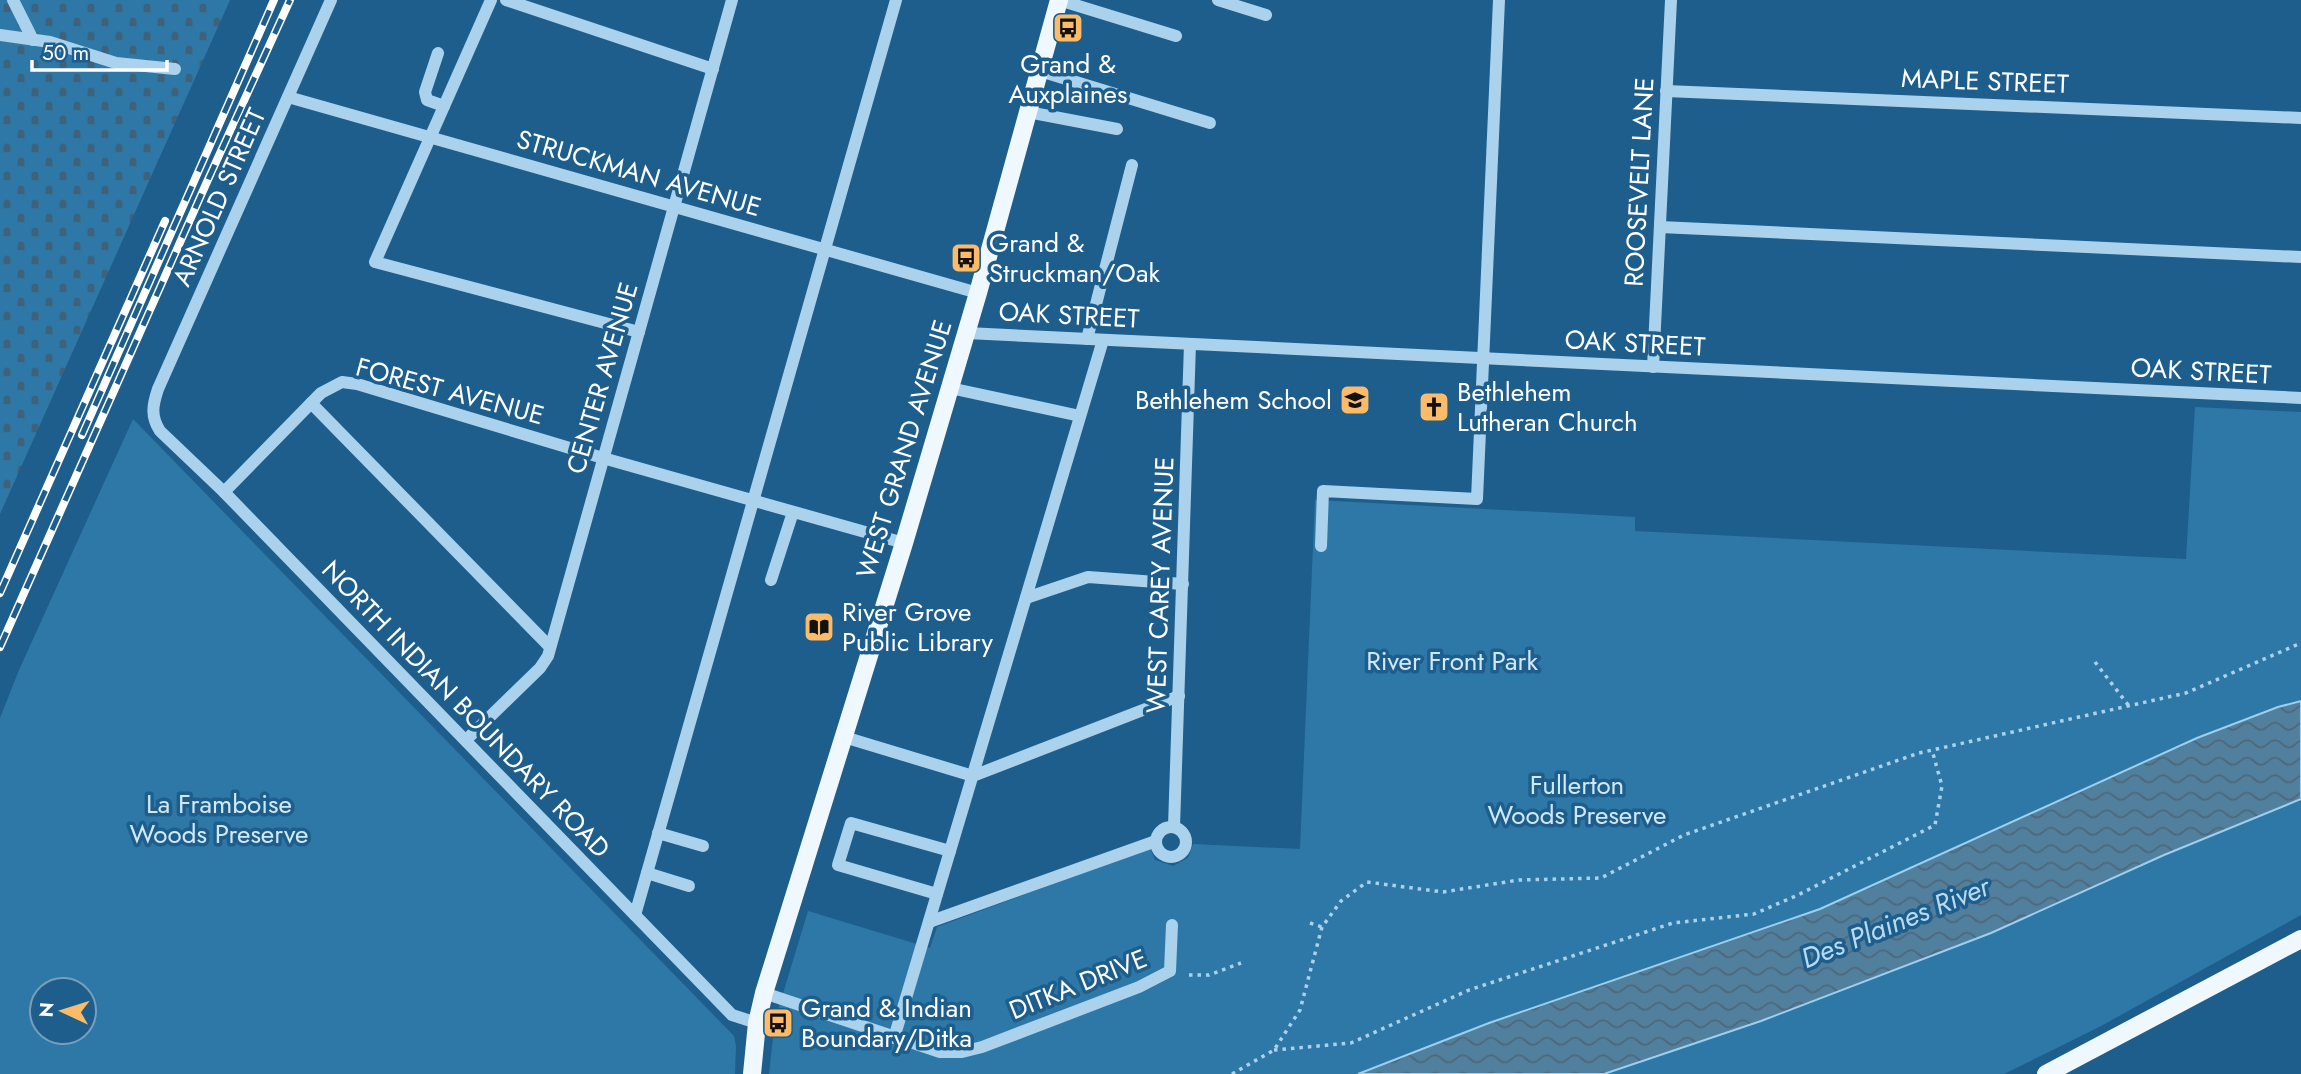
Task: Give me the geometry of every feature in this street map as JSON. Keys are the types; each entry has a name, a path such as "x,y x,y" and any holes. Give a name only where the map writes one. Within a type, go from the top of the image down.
{"main road":[{"name":"WEST GRAND AVENUE","path":"752,1074 757,1023 764,993 967,333 1059,0"},
{"path":"2046,1074 2301,939"}],"street":[{"path":"13,0 33,40"},
{"name":"ARNOLD STREET","path":"153,414 158,389 331,0"},
{"path":"491,0 375,262 639,332"},
{"path":"506,0 713,69"},
{"name":"CENTER AVENUE","path":"466,740 540,668 550,647 732,0"},
{"path":"635,915 896,0"},
{"path":"1059,0 1176,36"},
{"path":"1218,0 1266,15"},
{"path":"1321,546 1323,491 1477,499 1499,0"},
{"name":"ROOSEVELT LANE","path":"1653,366 1671,0"},
{"path":"0,35 50,42 116,63 175,69"},
{"path":"438,53 425,92 427,100 444,106"},
{"path":"1040,71 1210,123"},
{"name":"MAPLE STREET","path":"1666,91 2301,117"},
{"name":"STRUCKMAN AVENUE","path":"288,97 978,293"},
{"path":"1028,112 1117,130"},
{"path":"1087,339 1132,165"},
{"path":"1660,227 2301,257"},
{"name":"OAK STREET","path":"967,333 2301,398"},
{"path":"894,1038 1103,340"},
{"name":"WEST CAREY AVENUE","path":"1156,841 1159,851 1167,857 1177,857 1187,841 1183,831 1174,827 1190,344"},
{"name":"FOREST AVENUE","path":"224,492 310,404 331,387 342,382 357,384 603,458 904,543"},
{"path":"950,388 1080,416"},
{"path":"310,404 550,647"},
{"name":"NORTH INDIAN BOUNDARY ROAD","path":"153,414 160,430 224,492 732,1015 757,1023"},
{"path":"771,580 793,512"},
{"path":"1026,598 1088,577 1183,584"},
{"path":"844,737 973,776 1179,696"},
{"path":"937,894 838,865 851,822 950,851"},
{"path":"929,922 1156,841 1164,829 1174,827"},
{"path":"658,833 703,846"},
{"path":"647,873 689,886"},
{"name":"DITKA DRIVE","path":"764,993 940,1052 972,1050 1139,987 1170,971 1172,925"}],"path":[{"path":"1274,1050 1300,1010 1322,927 1341,901 1367,882 1443,892 1519,880 1601,878 1684,835 1932,750 2186,693 2301,643"},
{"path":"2095,662 2129,706"},
{"path":"1232,1074 1274,1050 1351,1044 1469,990 1673,923 1754,914 1798,895 1935,825 1942,786 1932,750"},
{"path":"1311,923 1322,927"},
{"path":"1189,975 1209,975 1241,963"}],"green space":[{"path":"0,0 230,0 0,514"},
{"name":"Fullerton Woods Preserve","path":"2195,407 2301,412 2301,915 2101,1026 2004,1074 769,1074 775,1020 808,911 930,948 937,927 1150,848 1155,860 1173,866 1188,858 1193,844 1300,849 1315,500 1635,517 1635,531 2186,559"},
{"name":"La Framboise Woods Preserve","path":"133,419 734,1036 735,1074 0,1074 0,718 19,670"}],"water":[{"name":"Des Plaines River","path":"2301,701 2301,799 2164,855 1991,933 1761,1021 1604,1074 1358,1074 1489,1023 1820,909 2197,738"}],"railway":[{"path":"82,435 274,0"},
{"path":"0,647 290,0"},
{"path":"0,593 165,221"}],"place":[{"name":"Grand & Auxplaines","path":"1068,28"},
{"name":"Grand & Struckman/Oak","path":"966,258"},
{"name":"Bethlehem School","path":"1355,400"},
{"name":"Bethlehem Lutheran Church","path":"1434,407"},
{"name":"River Grove Public Library","path":"819,627"},
{"name":"Grand & Indian Boundary/Ditka","path":"778,1023"}],"park label":[{"name":"River Front Park","path":"1452,661"}]}
